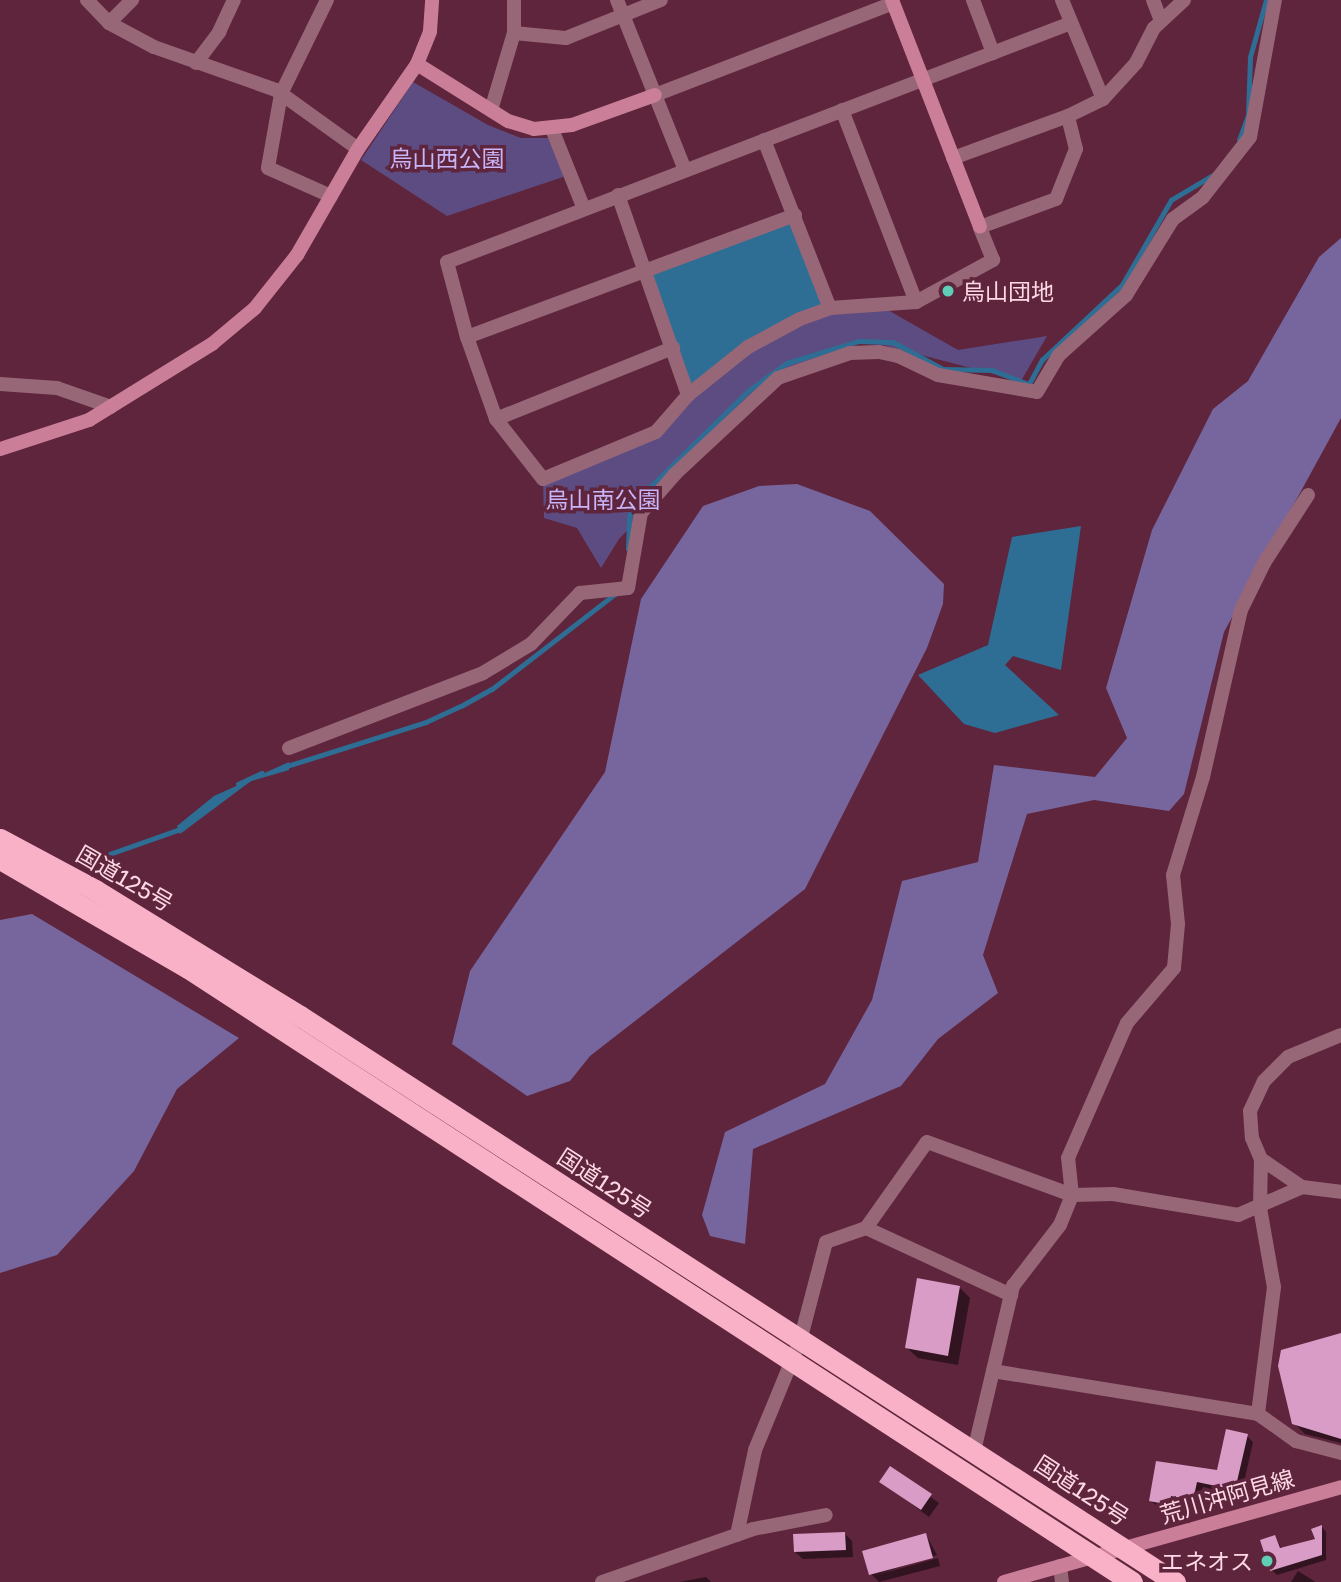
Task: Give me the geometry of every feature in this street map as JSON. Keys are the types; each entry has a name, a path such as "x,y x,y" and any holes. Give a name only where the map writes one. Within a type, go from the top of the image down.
{"highway":[{"name":"国道125号","path":"0,839 95,890 266,994 796,1350 1132,1582"},
{"name":"国道125号","path":"0,859 188,968 796,1350 974,1451 1175,1582"}],"street":[{"path":"87,0 108,23 196,63 281,94 358,149"},
{"path":"108,23 132,0"},
{"path":"196,63 219,32 234,0"},
{"path":"327,0 281,94 268,168 331,196"},
{"path":"0,449 67,430 111,407 212,344 255,308 297,255 358,149 416,64 430,31 432,0"},
{"path":"491,110 514,33 514,0"},
{"path":"617,0 685,170"},
{"path":"514,33 566,38 661,0"},
{"path":"973,0 993,53"},
{"path":"1062,0 1103,99"},
{"path":"1153,0 1161,21"},
{"path":"953,158 1068,116 1103,99 1136,63 1161,21 1184,0"},
{"path":"289,748 354,727 483,673 531,644 580,593 628,588 641,513 675,474 778,378 850,353 879,352 898,356 938,375 1037,392 1059,355 1126,295 1173,219 1203,197 1250,137 1275,0"},
{"path":"416,64 521,127 552,129 654,95 892,1 923,80 953,158 993,260 916,302 830,308 748,347 688,395 656,432 543,479 496,419 467,337 447,262 618,195 923,80 1071,23"},
{"path":"842,110 916,302"},
{"path":"980,227 1056,199 1076,149 1068,116"},
{"path":"552,129 584,209"},
{"path":"764,140 830,308"},
{"path":"618,195 688,395"},
{"path":"467,337 795,215"},
{"path":"496,419 673,348"},
{"path":"0,384 57,388 111,407"},
{"path":"974,1451 1010,1295 1060,1225 1072,1195 1069,1158 1127,1023 1174,968 1178,924 1172,875 1203,777 1241,610 1308,495"},
{"path":"1258,1414 1274,1287 1260,1208 1261,1159 1252,1138 1250,1111 1264,1081 1288,1057 1341,1035"},
{"path":"737,1535 755,1450 796,1350 826,1242 866,1228 927,1142 1072,1195 1113,1194 1238,1215 1260,1208 1302,1187"},
{"path":"1261,1159 1302,1187 1341,1192"},
{"path":"866,1228 1010,1295"},
{"path":"993,1371 1258,1414 1296,1441 1341,1453"},
{"name":"荒川沖阿見線","path":"1004,1582 1341,1487"},
{"path":"602,1582 737,1535 826,1515"},
{"path":"1060,1566 1062,1582"}],"green space":[{"name":"烏山西公園","path":"413,82 488,125 521,138 551,138 566,176 447,216 361,160"},
{"name":"烏山南公園","path":"879,305 958,350 1047,336 1021,381 860,339 761,392 619,539 601,568 577,528 544,518 543,479 656,432 688,395 800,319"}],"shaded area":[{"path":"1341,238 1341,418 1224,632 1184,794 1169,811 1094,800 1027,814 983,955 998,993 938,1039 901,1086 753,1149 745,1244 710,1236 702,1215 725,1132 825,1084 872,1000 902,881 978,862 994,765 1095,777 1127,738 1106,688 1152,530 1213,409 1248,381 1319,257"},
{"path":"797,484 870,511 944,584 943,604 927,648 805,889 590,1056 570,1081 527,1096 452,1044 470,971 605,772 641,599 703,506 759,486"},
{"path":"32,914 239,1038 177,1089 134,1171 57,1255 0,1273 0,920"}],"water":[{"path":"797,217 831,312 800,319 693,394 649,271"},
{"path":"1081,526 1061,670 1013,656 1005,665 1059,715 995,733 964,724 918,675 988,645 1012,537"},
{"path":"289,762 289,770 251,781 180,834 177,826 214,796"}],"building":[{"path":"917,1278 960,1286 948,1356 905,1348"},
{"path":"1341,1333 1341,1439 1292,1424 1278,1366 1281,1350"},
{"path":"1226,1429 1248,1434 1235,1490 1197,1482 1193,1501 1171,1496 1170,1505 1149,1501 1156,1461 1217,1470"},
{"path":"890,1466 932,1494 921,1510 879,1482"},
{"path":"1322,1525 1322,1555 1270,1571 1260,1540 1275,1535 1280,1548 1315,1539 1311,1529"},
{"path":"845,1532 846,1550 794,1552 793,1534"},
{"path":"926,1533 933,1558 869,1575 862,1551"}],"waterway":[{"path":"1239,140 1248,115 1250,57 1266,0"},
{"path":"628,549 629,516 645,492 748,391 787,363 859,341 893,342 943,369 992,370 1029,384 1042,360 1122,285 1171,200 1213,175"},
{"path":"284,767 426,722 461,706 492,689 616,593"},
{"path":"238,784 262,773"},
{"path":"101,857 183,828"}],"place":[{"name":"烏山団地","path":"948,291"},
{"name":"エネオス","path":"1267,1561"}]}
